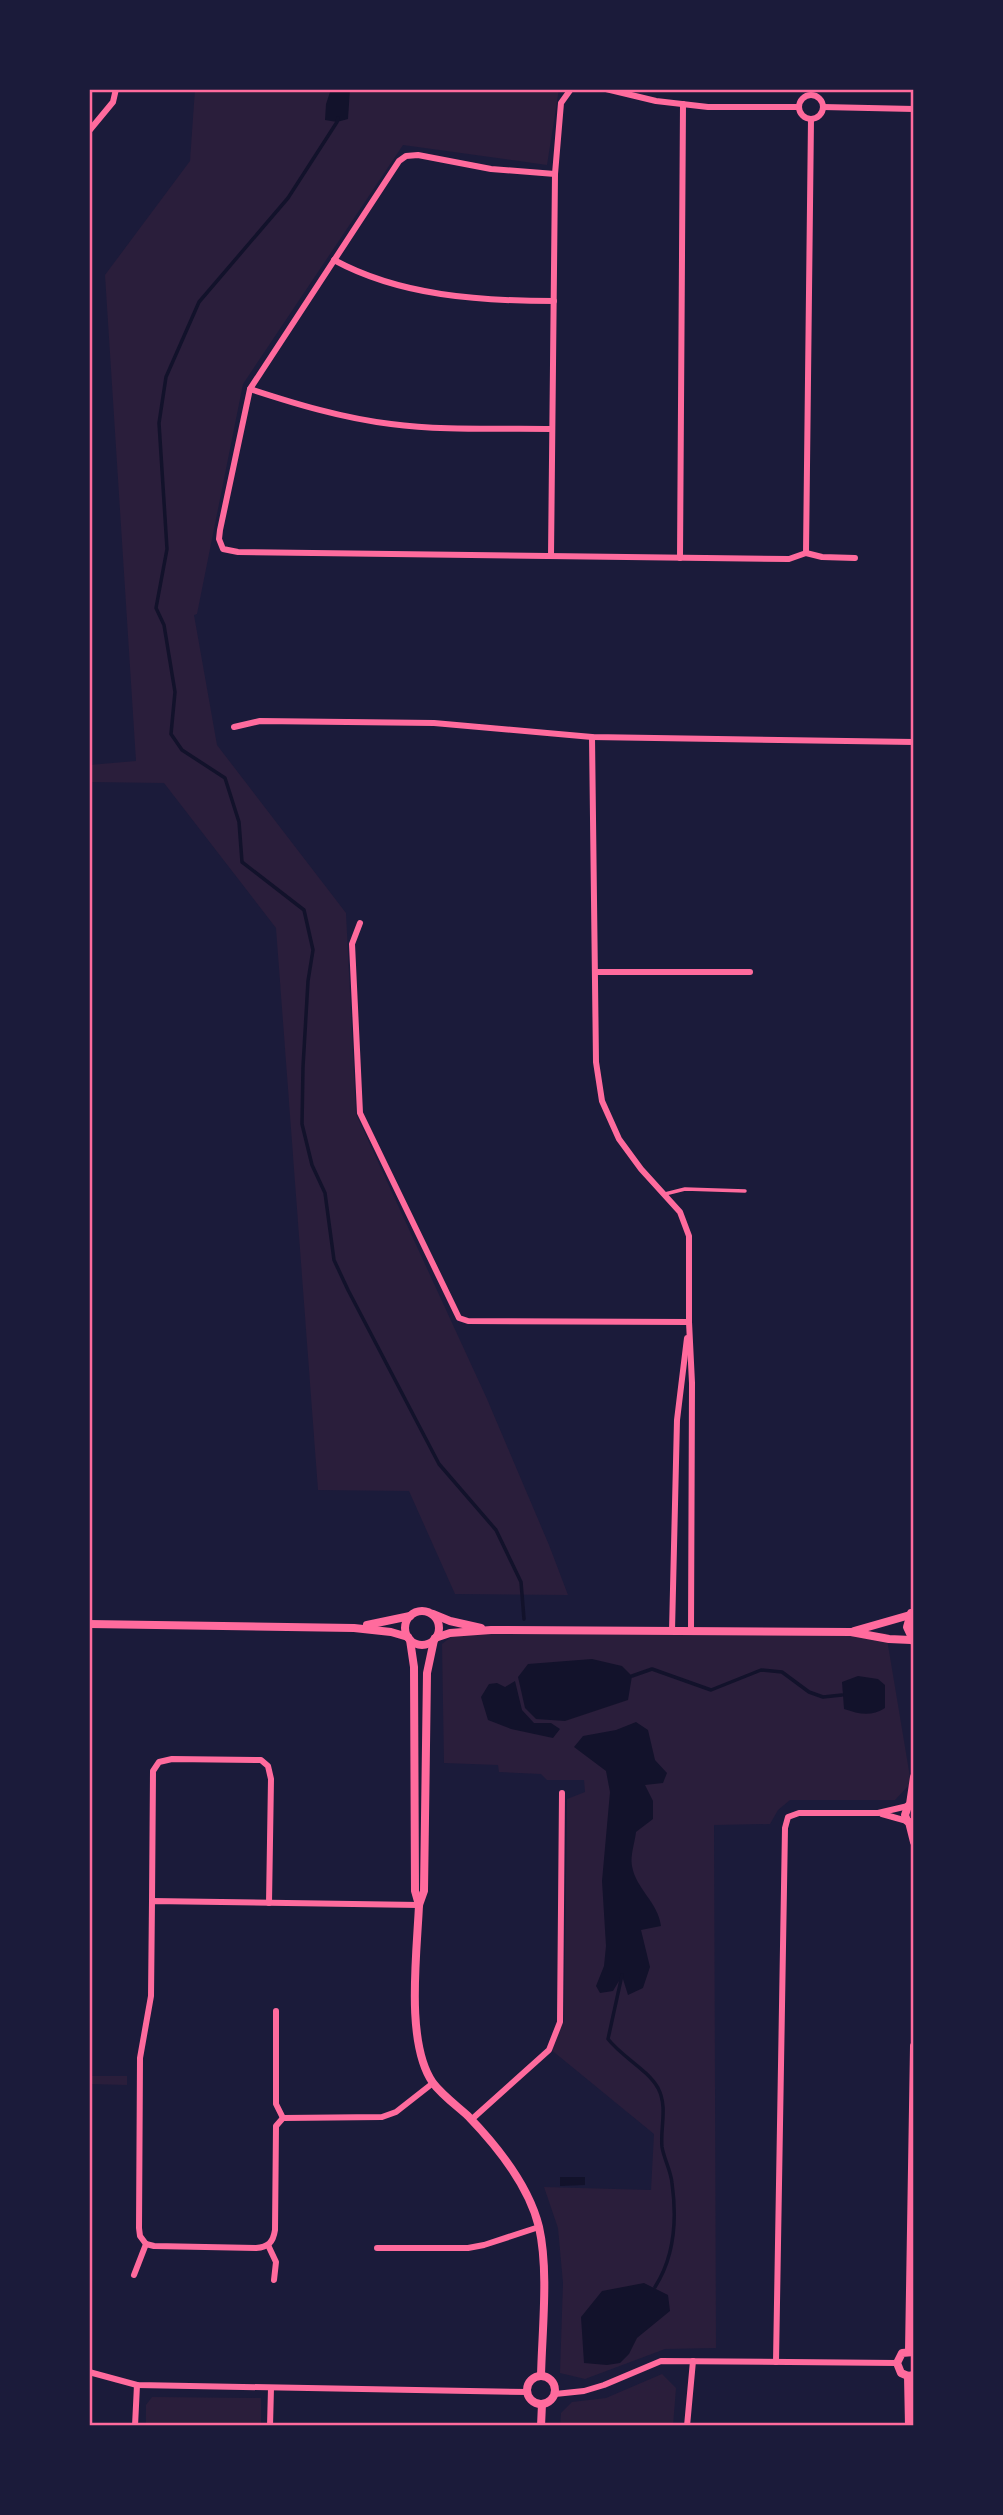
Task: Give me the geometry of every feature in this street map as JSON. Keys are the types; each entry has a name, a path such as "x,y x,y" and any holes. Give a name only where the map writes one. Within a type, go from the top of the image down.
{"street":[{"path":"89,131 113,102 116,89"},
{"path":"551,556 555,174 561,103 571,89"},
{"path":"606,89 656,101 708,107 799,107"},
{"path":"811,92 821,100 823,107 818,116 811,119 801,114 799,107 801,100 811,92"},
{"path":"680,558 683,104"},
{"path":"823,107 914,109"},
{"path":"806,554 811,119"},
{"path":"555,174 491,169 418,155 406,156 399,161 250,388 220,530 223,549 238,552 789,559 806,554 855,558"},
{"path":"334,260 355,271 438,293 474,298 554,301"},
{"path":"250,388 312,409 391,424 435,428 552,429"},
{"path":"234,727 260,721 434,723 592,737 914,742"},
{"path":"592,737 596,1062 602,1101 620,1139 640,1169 680,1212 689,1236 692,1383 691,1631"},
{"path":"360,923 352,944 360,1113 459,1318 468,1321 689,1322"},
{"path":"596,972 750,972"},
{"path":"672,1631 677,1420 689,1322"},
{"path":"676,1499 691,1499"},
{"path":"851,1632 913,1610"},
{"path":"913,1610 907,1627 913,1643"},
{"path":"354,1628 419,1611 491,1630"},
{"path":"429,1612 438,1624 429,1653 427,1673 424,1891 419,1905 415,2016 417,2039 433,2083 471,2120 509,2166 528,2197 539,2227 543,2259 541,2376"},
{"path":"410,1615 405,1624 414,1667 415,1891 419,1905"},
{"path":"89,1624 354,1628 391,1632 419,1644 450,1633 491,1630 851,1632 913,1643"},
{"path":"269,1903 271,1779 268,1766 261,1760 172,1759 159,1762 153,1771 151,1996 140,2058 139,2228 140,2236 146,2244 256,2248 268,2245 274,2238 275,2230 276,2126 283,2118 382,2117 396,2112 433,2083"},
{"path":"914,1777 911,1804 905,1815 910,1823 914,1842"},
{"path":"471,2120 549,2050 560,2022 562,1793"},
{"path":"776,2362 785,1828 788,1817 799,1813 878,1813 911,1804"},
{"path":"878,1813 910,1823"},
{"path":"152,1901 419,1905"},
{"path":"276,2011 276,2104 283,2118"},
{"path":"909,2426 911,2376 898,2370 897,2363 902,2353 912,2351 914,2046"},
{"path":"377,2248 468,2248 539,2227"},
{"path":"134,2275 146,2244"},
{"path":"268,2245 276,2262 274,2280"},
{"path":"555,2393 594,2388 661,2361 897,2363"},
{"path":"687,2426 693,2361"},
{"path":"89,2372 137,2385 527,2392"},
{"path":"541,2376 553,2383 555,2393 550,2402 542,2404 533,2401 527,2392 529,2383 541,2376"},
{"path":"135,2426 137,2385"},
{"path":"270,2426 271,2388"},
{"path":"541,2426 542,2404"}],"lane":[{"path":"665,1194 685,1189 745,1191"}],"shaded area":[{"path":"195,89 559,89 547,165 403,145 243,384 197,614 194,615 217,745 346,913 356,1114 487,1399 568,1595 455,1594 409,1491 318,1490 276,928 164,783 89,782 89,765 136,761 105,275 190,161"},
{"path":"331,89 350,89 348,119 337,122 325,120"},
{"path":"456,1633 886,1633 911,1783 895,1800 790,1800 778,1810 770,1824 714,1825 716,2348 665,2349 585,2379 560,2373 563,2283 558,2228 544,2187 651,2190 654,2134 549,2048 564,2022 567,1799 585,1792 584,1780 547,1780 541,1774 499,1772 498,1765 444,1763 442,1644"},
{"path":"592,1659 622,1666 632,1676 628,1700 565,1721 536,1719 525,1708 518,1677 528,1664"},
{"path":"858,1676 878,1679 885,1685 885,1708 865,1714 844,1709 842,1682"},
{"path":"515,1681 522,1710 534,1723 551,1723 560,1729 553,1738 511,1729 488,1720 481,1697 489,1684 497,1683 505,1687"},
{"path":"636,1722 648,1730 655,1760 667,1773 663,1783 645,1785 653,1801 653,1819 636,1832 632,1858 634,1874 656,1910 661,1926 641,1930 650,1967 643,1988 628,1995 622,1976 613,1991 600,1993 596,1986 604,1966 606,1946 602,1881 610,1792 606,1771 574,1747 583,1736 616,1730"},
{"path":"89,2076 127,2076 127,2085 89,2084"},
{"path":"560,2177 585,2177 585,2185 560,2186"},
{"path":"644,2283 668,2295 670,2311 637,2338 629,2354 620,2363 584,2363 581,2317 602,2291"},
{"path":"662,2374 676,2388 673,2426 560,2426 561,2413 572,2402 606,2398"},
{"path":"152,2397 261,2398 261,2426 146,2426 146,2405"}],"waterway":[{"path":"338,118 288,198 199,302 166,377 159,423 167,549 156,608 164,625 175,692 171,734 182,750 225,778 239,822 242,862 304,910 313,950 308,981 302,1124 312,1165 325,1193 334,1260 439,1464 496,1530 521,1582 524,1619"},
{"path":"632,1676 652,1669 711,1690 761,1670 782,1672 809,1692 823,1697 842,1695"},
{"path":"622,1975 608,2039 648,2075 661,2095 662,2147 674,2197 673,2237 667,2263 655,2287"}]}
